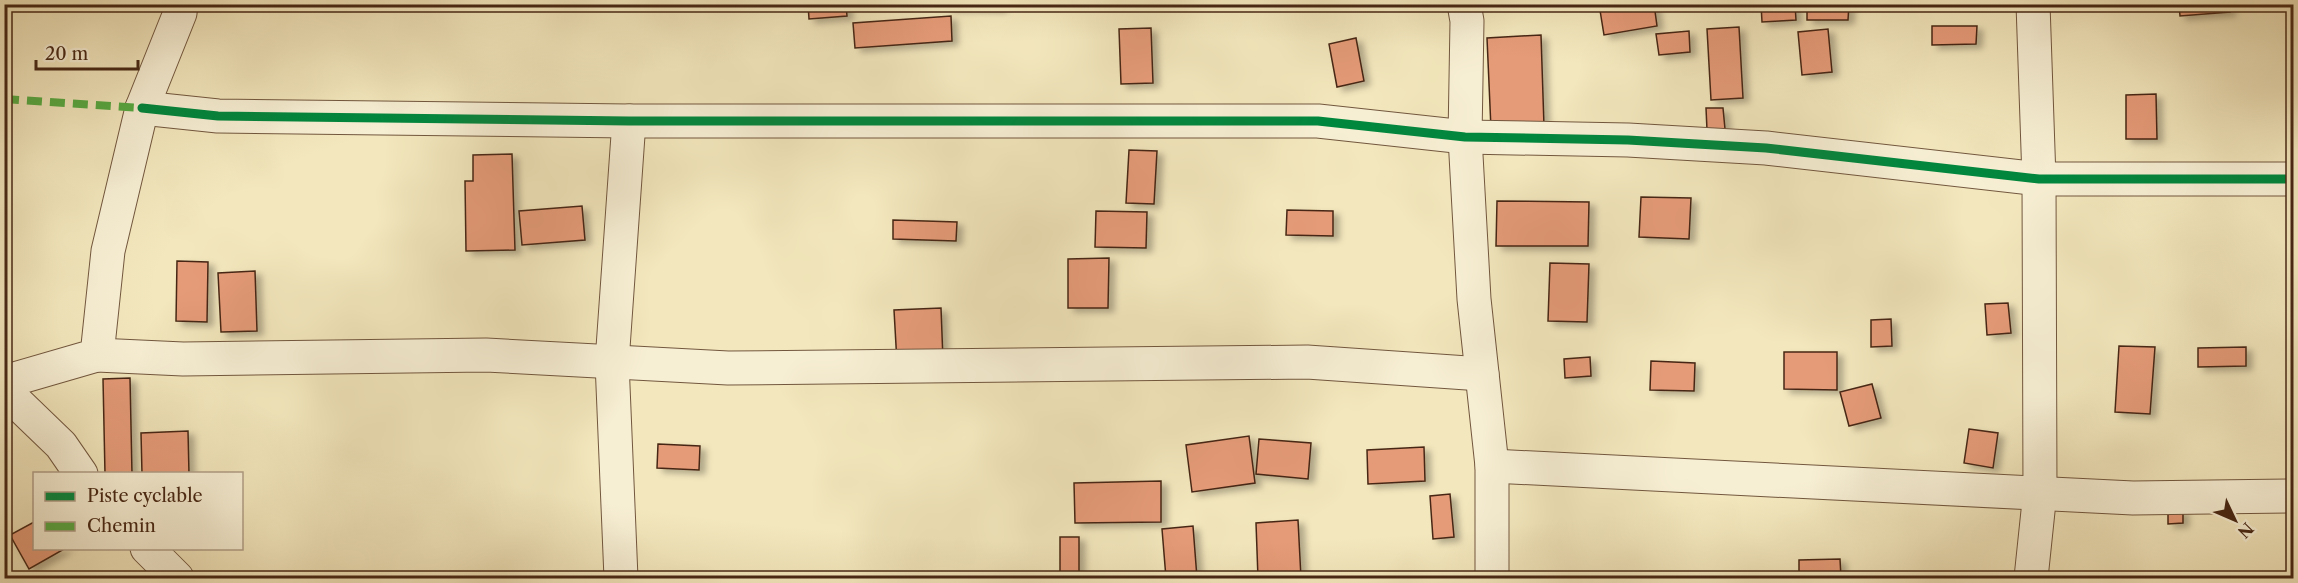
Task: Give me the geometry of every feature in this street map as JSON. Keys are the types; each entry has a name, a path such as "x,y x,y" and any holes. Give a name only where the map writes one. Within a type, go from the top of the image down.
{"street":[{"path":"97,355 108,251 142,108 180,13 181,4"},
{"path":"1464,4 1467,21 1465,137 1474,299 1492,466 1492,579"},
{"path":"2031,579 2040,492 2038,179 2034,4"},
{"path":"142,108 218,116 629,121 1318,121 1465,137 1628,140 1766,148 2038,179 2294,179"},
{"path":"621,579 612,362 629,121"},
{"path":"4,382 97,355 183,359 486,355 728,368 1307,362 1482,374"},
{"path":"4,390 61,445 80,472"},
{"path":"1492,466 2133,498 2294,496"},
{"path":"148,550 177,579"}],"building":[{"path":"808,4 846,4 847,16 809,19"},
{"path":"947,4 1001,4 1001,8 947,7"},
{"path":"1599,4 1654,4 1657,26 1604,35"},
{"path":"1761,4 1795,4 1796,20 1762,22"},
{"path":"1807,4 1849,4 1848,20 1807,20"},
{"path":"2179,4 2229,4 2230,12 2180,16"},
{"path":"951,16 952,41 855,48 853,23"},
{"path":"1932,26 1977,26 1976,44 1932,45"},
{"path":"1739,27 1743,98 1711,100 1707,29"},
{"path":"1151,28 1153,83 1121,84 1119,29"},
{"path":"1828,29 1832,72 1802,75 1798,32"},
{"path":"1689,31 1690,52 1659,55 1656,34"},
{"path":"1541,35 1544,126 1491,129 1487,38"},
{"path":"1356,38 1364,81 1337,87 1329,44"},
{"path":"2156,94 2157,139 2126,139 2126,95"},
{"path":"1706,108 1723,108 1725,129 1707,130"},
{"path":"1129,150 1157,151 1154,204 1126,203"},
{"path":"512,154 515,250 466,251 465,181 473,181 473,155"},
{"path":"1641,197 1691,198 1689,239 1639,237"},
{"path":"1497,201 1589,202 1588,246 1496,246"},
{"path":"582,206 585,240 522,245 519,211"},
{"path":"1287,210 1333,211 1333,236 1286,235"},
{"path":"1096,211 1147,212 1146,248 1095,247"},
{"path":"893,220 957,222 956,241 893,239"},
{"path":"1109,258 1108,308 1068,308 1068,259"},
{"path":"177,261 208,262 207,322 176,321"},
{"path":"1550,263 1589,264 1587,322 1548,321"},
{"path":"255,271 257,331 221,332 218,273"},
{"path":"2008,303 2011,333 1987,335 1985,304"},
{"path":"941,308 943,360 897,363 894,310"},
{"path":"1891,319 1892,346 1871,347 1871,320"},
{"path":"2119,346 2155,347 2150,414 2115,412"},
{"path":"2246,347 2246,366 2198,367 2198,348"},
{"path":"1784,352 1837,352 1837,390 1784,389"},
{"path":"1590,357 1591,376 1565,378 1564,359"},
{"path":"1651,361 1695,363 1694,391 1650,390"},
{"path":"130,378 132,472 105,472 103,379"},
{"path":"1872,384 1881,418 1849,426 1840,392"},
{"path":"1969,429 1998,433 1993,468 1964,463"},
{"path":"188,431 189,472 142,472 141,433"},
{"path":"1249,436 1255,483 1192,492 1186,445"},
{"path":"1259,439 1311,443 1308,479 1256,474"},
{"path":"658,444 700,446 699,470 657,468"},
{"path":"1424,447 1425,481 1368,484 1367,450"},
{"path":"1161,481 1161,522 1075,523 1074,483"},
{"path":"1450,494 1454,537 1433,539 1430,496"},
{"path":"2168,510 2183,510 2183,523 2168,524"},
{"path":"1298,520 1301,578 1258,578 1256,523"},
{"path":"33,523 33,550 62,550 29,569 10,535"},
{"path":"1193,526 1197,578 1166,578 1162,529"},
{"path":"1060,537 1079,537 1079,578 1060,578"},
{"path":"1840,559 1841,578 1799,578 1799,560"}],"marked path":[{"path":"4,99 142,108"}],"cycle path":[{"path":"142,108 218,116 629,121 1318,121 1465,137 1628,140 1766,148 2039,179 2294,179"}]}
